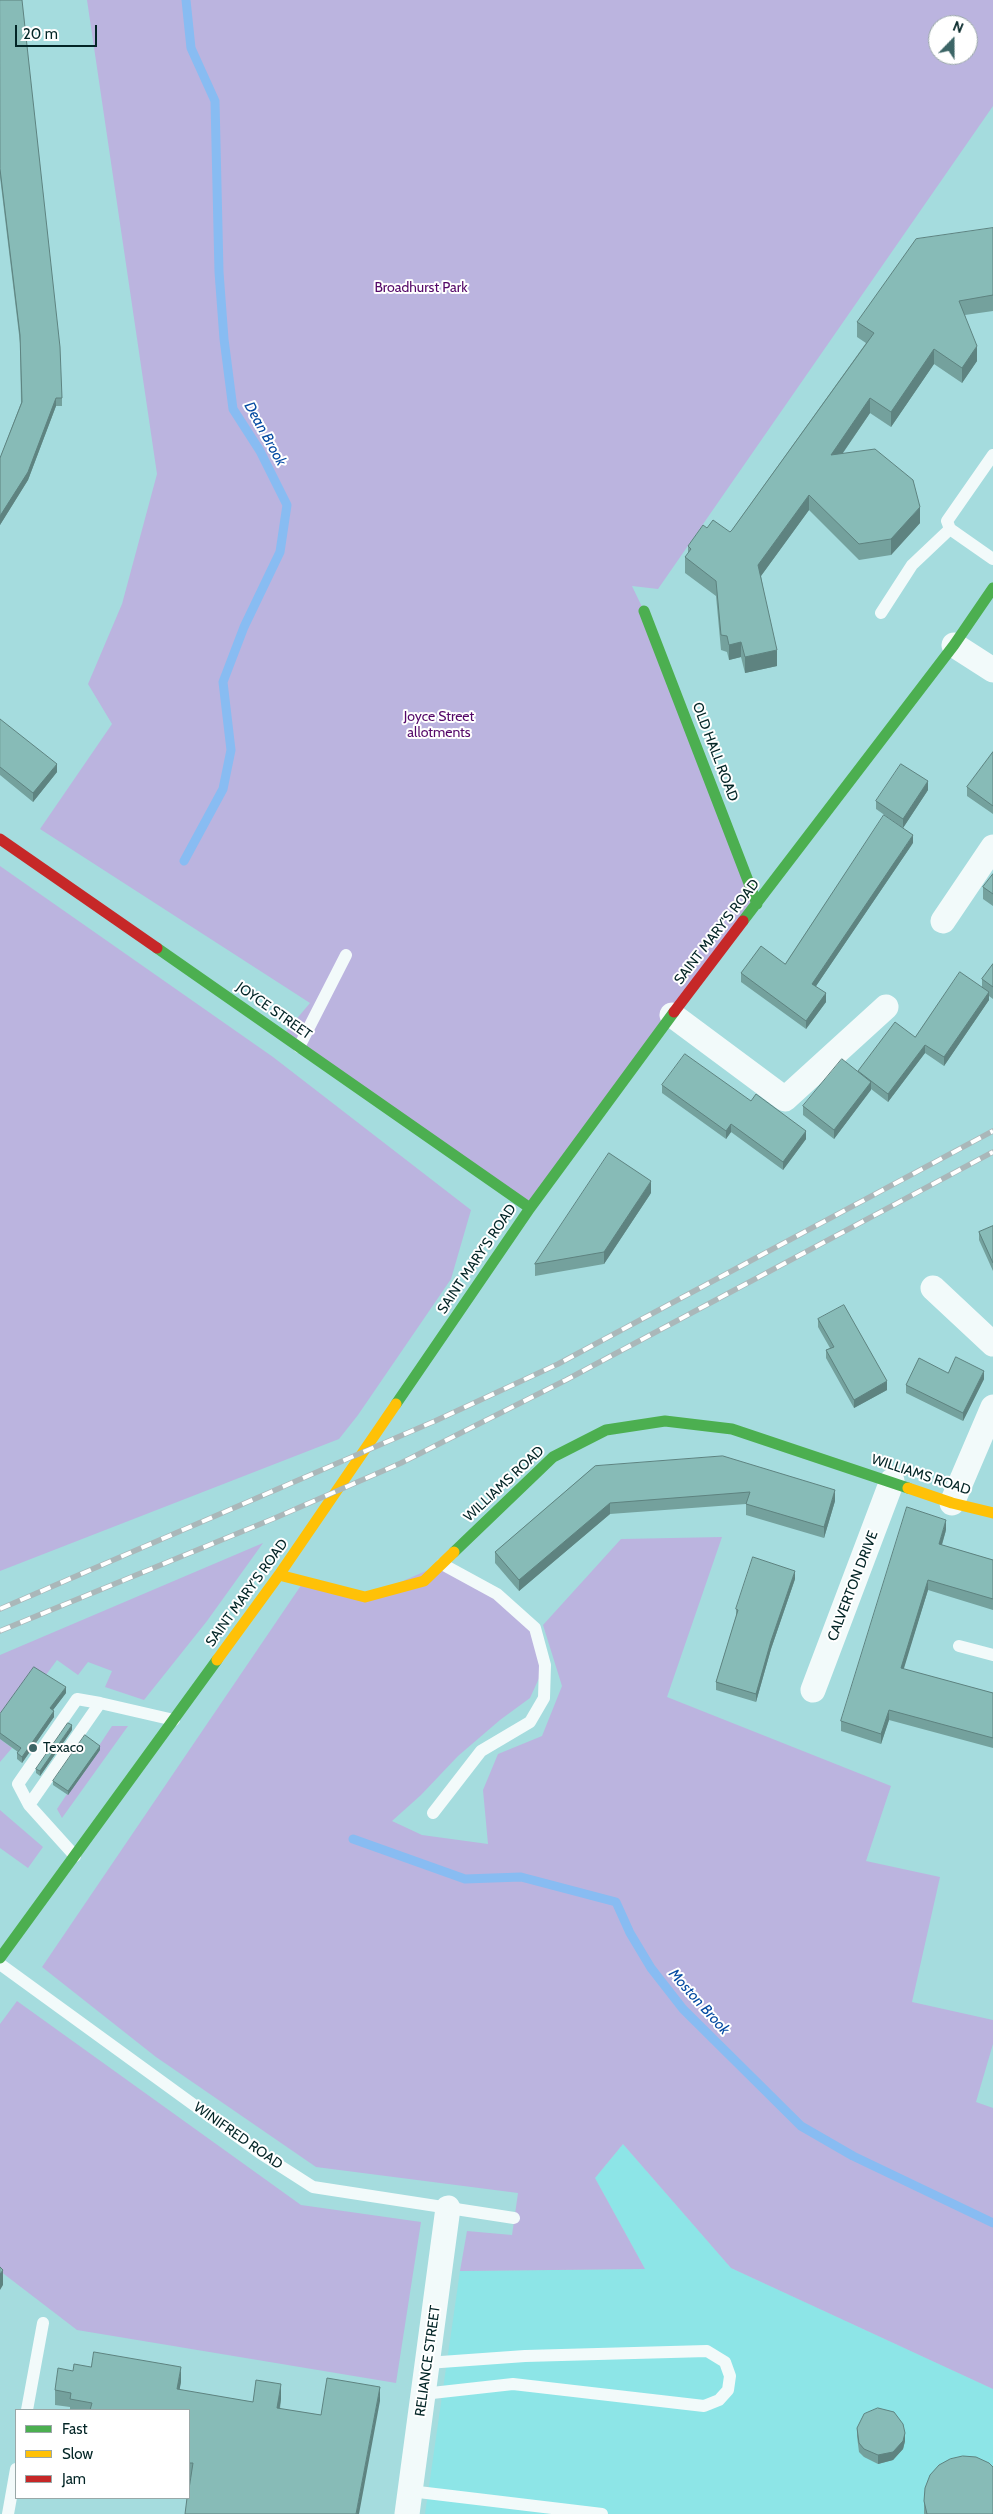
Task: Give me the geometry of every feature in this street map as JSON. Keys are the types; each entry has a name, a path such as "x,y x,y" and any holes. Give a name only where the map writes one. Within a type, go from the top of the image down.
{"street":[{"name":"SAINT MARY'S ROAD","path":"0,1958 279,1575 530,1208 672,1015 954,644 993,588"},
{"name":"OLD HALL ROAD","path":"644,611 757,904"},
{"path":"954,644 993,670"},
{"name":"JOYCE STREET","path":"0,839 530,1208"},
{"path":"944,922 993,847"},
{"path":"672,1015 786,1098 886,1008"},
{"path":"933,1288 993,1344"},
{"path":"952,1503 993,1407"},
{"name":"WILLIAMS ROAD","path":"279,1575 366,1597 424,1581 553,1456 606,1430 666,1420 732,1429 952,1503 993,1513"},
{"name":"CALVERTON DRIVE","path":"813,1690 892,1482"},
{"name":"RELIANCE STREET","path":"409,2503 448,2208"}],"lane":[{"path":"993,454 947,521 950,529 993,559"},
{"path":"881,613 912,565 950,529"},
{"path":"299,1047 346,955"},
{"path":"433,1813 481,1751 530,1722 544,1698 545,1665 535,1628 497,1594 442,1564"},
{"path":"959,1646 993,1655"},
{"path":"74,1856 29,1805 18,1784 76,1699 100,1702 174,1720"},
{"path":"29,1805 100,1702"},
{"name":"WINIFRED ROAD","path":"0,1964 260,2153 313,2187 514,2218"},
{"path":"27,2409 43,2323"},
{"path":"423,2394 513,2384 704,2406 719,2400 728,2390 730,2376 724,2362 707,2351 525,2356 428,2364"},
{"path":"8,2514 15,2475"},
{"path":"409,2503 602,2514"}],"shaded area":[{"path":"623,2144 731,2268 993,2389 993,2514 425,2514 460,2271 645,2269 595,2178"}],"green space":[{"name":"Broadhurst Park","path":"87,0 993,0 993,106 658,589 632,586 644,611 757,904 530,1208 283,1035 310,1003 40,829 112,724 88,684 122,604 157,474"},
{"path":"0,866 273,1057 471,1210 451,1279 358,1415 339,1439 0,1571"},
{"path":"722,1537 667,1697 891,1786 866,1861 940,1877 912,2002 993,2020 993,2044 976,2102 993,2108 993,2389 731,2268 623,2144 595,2178 645,2269 460,2271 467,2231 512,2235 518,2193 316,2167 156,2057 42,1967 304,1581 366,1597 442,1564 497,1594 535,1628 545,1665 530,1698 500,1720 458,1756 421,1795 392,1821 422,1835 488,1844 483,1790 498,1754 542,1736 562,1686 543,1625 621,1539"},
{"path":"263,1543 207,1621 144,1700 105,1687 112,1671 88,1662 78,1675 57,1660 43,1679 0,1720 0,1655"},
{"path":"112,1726 128,1726 62,1818 57,1809"},
{"path":"0,1739 12,1748 0,1762"},
{"path":"0,1810 43,1847 28,1868 0,1848"},
{"path":"17,2001 301,2205 421,2222 396,2383 77,2330 0,2271 0,2024"}],"building":[{"path":"0,0 22,0 60,347 62,398 56,398 28,472 0,516 0,458 22,402 20,335 0,169"},
{"path":"993,228 993,295 959,301 977,346 962,368 934,349 891,412 870,398 831,455 875,449 913,480 920,507 891,539 859,544 809,495 758,565 777,650 745,657 741,642 729,645 727,636 721,635 716,581 685,557 691,549 688,546 703,525 707,528 713,520 730,532 732,530 874,333 857,322 916,239"},
{"path":"0,719 57,764 33,793 0,767"},
{"path":"993,752 993,806 967,787"},
{"path":"901,764 928,781 903,819 876,801"},
{"path":"884,815 913,835 812,984 826,993 806,1021 741,973 761,946 785,964"},
{"path":"993,874 993,894 983,887"},
{"path":"993,964 993,987 982,979"},
{"path":"960,972 989,992 944,1057 925,1045 888,1094 858,1071 895,1022 915,1037"},
{"path":"685,1054 751,1101 756,1094 806,1131 783,1162 731,1124 726,1131 662,1085"},
{"path":"842,1059 871,1082 834,1130 803,1106"},
{"path":"609,1153 651,1181 604,1252 535,1264"},
{"path":"993,1226 993,1263 979,1232"},
{"path":"844,1305 887,1381 854,1400 826,1350 834,1347 818,1319"},
{"path":"956,1357 984,1371 963,1413 906,1385 919,1358 948,1373"},
{"path":"723,1456 835,1490 824,1527 746,1504 750,1492 610,1503 519,1580 495,1552 595,1466"},
{"path":"907,1507 946,1520 939,1544 993,1560 993,1599 928,1580 901,1668 993,1693 993,1738 889,1710 881,1734 841,1721"},
{"path":"753,1557 795,1571 771,1641 756,1694 716,1682 738,1610 736,1609"},
{"path":"34,1667 66,1687 50,1708 54,1711 22,1757 17,1753 21,1748 0,1733 0,1714"},
{"path":"68,1723 72,1725 40,1771 36,1769"},
{"path":"85,1735 100,1746 68,1791 53,1781"},
{"path":"94,2352 181,2367 177,2389 253,2402 256,2380 281,2384 277,2408 321,2415 327,2378 380,2387 356,2514 185,2514 187,2499 190,2499 193,2463 190,2463 190,2409 90,2409 92,2403 70,2399 71,2393 55,2390 58,2368 73,2371 74,2364 91,2367"},
{"path":"878,2408 894,2412 903,2424 905,2433 903,2441 893,2452 878,2455 864,2449 859,2443 857,2428 864,2414"},
{"path":"963,2456 976,2457 993,2467 993,2514 927,2514 924,2501 925,2488 930,2475 939,2465 950,2459"}],"waterway":[{"name":"Dean Brook","path":"184,861 223,789 231,750 223,682 244,627 280,552 287,505 260,451 233,409 224,339 219,272 215,101 191,48 186,0"},
{"name":"Moston Brook","path":"353,1839 465,1879 521,1877 616,1902 630,1933 651,1968 683,2009 801,2126 853,2156 993,2223"}],"railway":[{"path":"0,1609 435,1421 558,1364 993,1131"},
{"path":"0,1631 275,1518 401,1463 566,1380 993,1152"}],"traffic: fast":[{"path":"743,921 954,645 993,588"},
{"path":"644,611 757,904"},
{"path":"157,948 530,1208"},
{"path":"396,1404 530,1208 674,1012"},
{"path":"454,1552 553,1457 606,1430 665,1421 732,1429 908,1488"},
{"path":"0,1958 217,1660"}],"traffic: slow":[{"path":"217,1660 279,1575 396,1404"},
{"path":"908,1488 952,1503 993,1513"},
{"path":"279,1575 365,1597 424,1581 454,1552"}],"traffic: jam":[{"path":"0,839 157,948"},
{"path":"674,1012 743,921"}],"place":[{"name":"Texaco","path":"33,1748"}],"park label":[{"name":"Joyce Street allotments","path":"439,726"}]}
